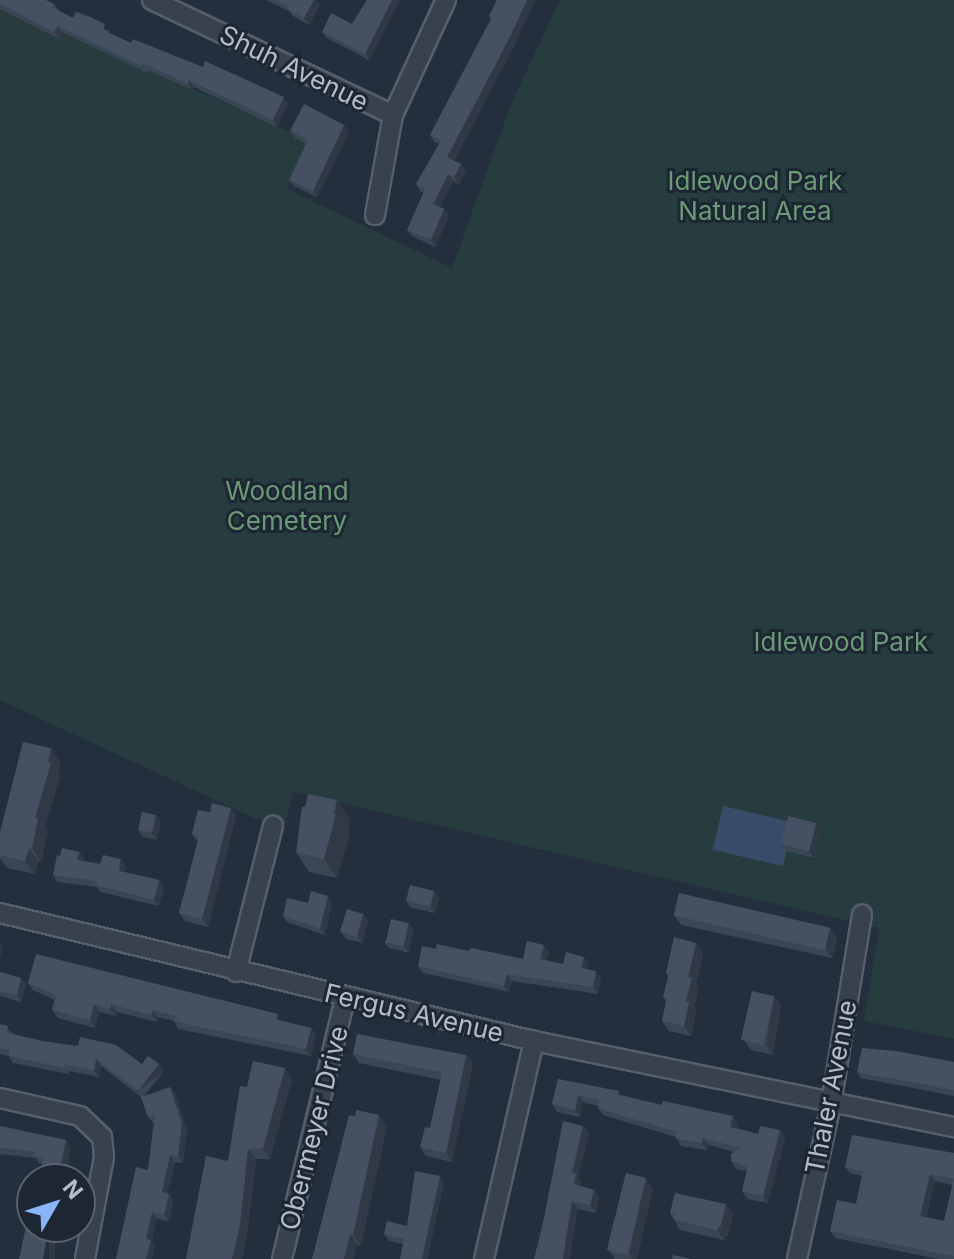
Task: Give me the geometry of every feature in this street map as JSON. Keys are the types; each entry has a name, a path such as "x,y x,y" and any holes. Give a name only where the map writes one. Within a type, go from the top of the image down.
{"street":[{"name":"Shuh Avenue","path":"152,0 393,115"},
{"path":"375,215 393,115 446,0"},
{"path":"236,972 273,826"},
{"name":"Fergus Avenue","path":"0,913 534,1041 954,1127"},
{"name":"Thaler Avenue","path":"797,1259 831,1104 862,915"},
{"name":"Obermeyer Drive","path":"282,1259 345,998"},
{"path":"484,1259 534,1041"},
{"path":"0,1098 80,1116 102,1137 104,1157 85,1259"}],"green space":[{"path":"560,0 954,0 954,1039 864,1021 879,928 293,792 285,824 254,818 0,700 0,4 316,143 287,189 452,268 512,102"}],"water":[{"path":"723,806 793,822 783,866 713,850"}],"building":[{"path":"0,0 46,0 54,4 53,8 73,18 76,12 105,24 103,30 131,43 133,39 203,67 205,61 284,97 273,120 189,80 188,84 143,63 142,66 58,26 54,32 0,4"},
{"path":"276,0 314,0 304,18"},
{"path":"367,0 392,0 365,54 322,32 331,13 352,24"},
{"path":"497,0 527,0 447,157 461,164 454,177 448,174 433,204 444,209 431,240 407,230 425,189 416,184 441,141 430,135 492,17 489,16"},
{"path":"304,104 344,125 313,191 289,180 308,140 290,131"},
{"path":"23,742 51,748 48,762 51,763 35,818 38,818 32,848 29,848 25,861 0,855 0,832"},
{"path":"308,794 337,800 324,859 296,852 302,807 305,807"},
{"path":"212,803 231,808 202,919 179,913 199,836 192,834 198,810 210,812"},
{"path":"142,812 156,815 152,833 138,830"},
{"path":"788,816 816,823 809,851 781,844"},
{"path":"62,848 79,852 77,860 100,864 103,855 121,859 119,871 159,880 154,900 96,885 97,881 53,875 57,855 60,856"},
{"path":"410,885 434,891 430,907 406,901"},
{"path":"311,891 328,896 320,928 283,916 287,898 308,903"},
{"path":"679,893 830,928 825,950 674,915"},
{"path":"347,909 363,914 356,937 340,932"},
{"path":"391,919 409,923 403,946 386,942"},
{"path":"674,937 696,943 688,977 692,978 684,1026 662,1021 667,998 663,997 669,974 666,973"},
{"path":"527,941 544,945 540,959 563,964 566,952 584,957 581,968 596,971 593,987 507,974 504,986 418,966 422,946 436,949 437,944 468,951 472,948 523,959"},
{"path":"36,954 278,1014 277,1020 311,1028 306,1049 173,1021 177,1016 153,1010 151,1015 111,1004 110,1009 94,1004 90,1020 52,1010 56,995 28,983"},
{"path":"0,972 21,978 17,995 0,991"},
{"path":"752,991 774,996 763,1045 741,1040"},
{"path":"0,1024 8,1026 7,1033 43,1041 78,1046 80,1037 116,1045 142,1064 148,1056 159,1064 138,1091 96,1059 94,1071 9,1056 10,1050 0,1048"},
{"path":"357,1034 466,1055 446,1153 420,1147 425,1127 430,1128 442,1072 353,1054"},
{"path":"862,1048 954,1062 954,1090 857,1072"},
{"path":"253,1061 285,1068 263,1148 248,1149 240,1225 232,1259 186,1259 206,1156 228,1161 240,1086 247,1087"},
{"path":"558,1079 619,1091 618,1095 662,1105 663,1101 733,1116 730,1127 758,1134 760,1126 780,1130 763,1196 742,1191 748,1166 731,1161 731,1154 741,1148 703,1138 702,1143 675,1138 677,1132 598,1108 599,1100 578,1095 575,1110 552,1104"},
{"path":"170,1087 182,1123 178,1156 170,1155 162,1192 169,1194 164,1215 152,1212 146,1239 151,1240 146,1259 116,1259 136,1167 148,1170 155,1114 148,1117 141,1097"},
{"path":"356,1110 379,1115 353,1235 350,1234 344,1259 312,1259 349,1115 355,1116"},
{"path":"563,1121 583,1126 572,1173 576,1174 574,1184 594,1190 590,1205 572,1201 563,1259 534,1259 544,1218"},
{"path":"0,1126 66,1140 61,1163 42,1163 43,1158 34,1156 35,1152 0,1147"},
{"path":"852,1135 954,1153 954,1179 954,1256 830,1231 837,1200 856,1204 863,1171 845,1167","holes":["930,1174 954,1179 944,1221 920,1216"]},
{"path":"415,1171 440,1176 422,1259 400,1259 404,1239 384,1234 387,1221 407,1226"},
{"path":"626,1173 646,1178 627,1255 607,1250"},
{"path":"675,1193 726,1204 721,1225 717,1230 673,1219 674,1214 670,1213"},
{"path":"22,1243 46,1243 43,1259 19,1259"}],"park label":[{"name":"Idlewood Park Natural Area","path":"755,196"},
{"name":"Woodland Cemetery","path":"287,506"},
{"name":"Idlewood Park","path":"841,642"}]}
